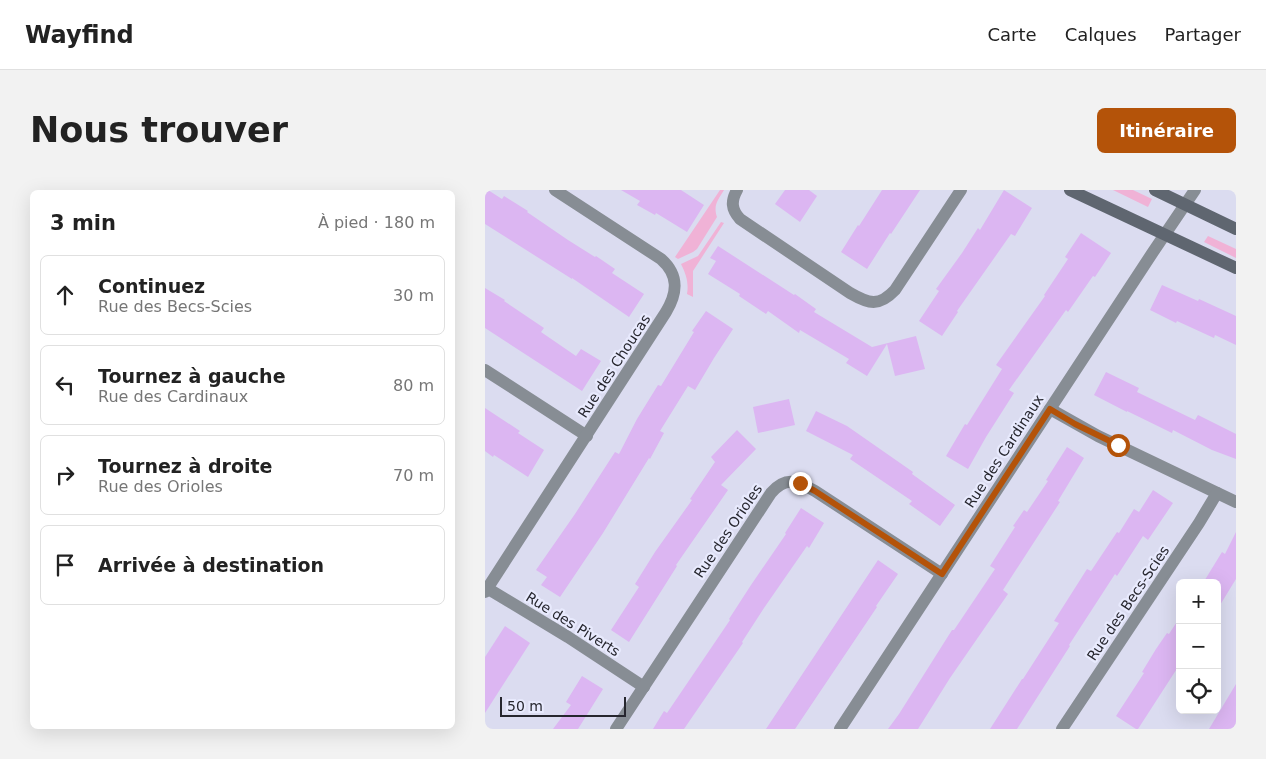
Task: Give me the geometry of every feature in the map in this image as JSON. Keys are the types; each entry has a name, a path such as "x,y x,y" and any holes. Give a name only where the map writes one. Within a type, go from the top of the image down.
{"street":[{"name":"Rue des Choucas","path":"486,589 671,304 675,290 672,272 661,259 555,190"},
{"path":"737,190 732,203 739,219 861,300 873,303 883,300 895,290 961,190"},
{"path":"1070,190 1236,268"},
{"path":"1155,190 1236,229"},
{"name":"Rue des Cardinaux","path":"840,729 1195,190"},
{"path":"485,370 587,436"},
{"path":"1050,409 1091,432 1236,502"},
{"name":"Rue des Orioles","path":"616,729 771,493 775,488 786,482 800,483 815,491 942,574"},
{"name":"Rue des Becs-Scies","path":"1062,729 1217,493"},
{"name":"Rue des Piverts","path":"486,589 568,636 644,687"}],"shaded area":[{"path":"720,190 724,190 716,206 717,217 697,249 678,259 675,257"},
{"path":"1113,190 1133,190 1152,199 1148,207"},
{"path":"721,222 724,223 693,271 693,297 687,294 687,279 681,264 698,256"},
{"path":"1208,236 1236,249 1236,258 1204,242"}],"building":[{"path":"485,190 502,199 504,196 528,211 568,240 615,269 612,273 644,294 629,317 572,278 485,224"},
{"path":"621,190 681,190 704,205 687,232 656,213 655,215 637,205 640,201"},
{"path":"785,190 809,190 817,196 800,222 775,204"},
{"path":"882,190 920,190 867,269 841,252"},
{"path":"1004,190 1032,208 1015,236 1011,234 957,311 942,336 919,321 939,291 936,289 978,228 980,230"},
{"path":"1081,233 1111,253 1068,312 1066,310 1009,390 1014,393 968,469 946,456 1002,369 996,365 1045,296 1068,259 1065,257"},
{"path":"718,246 795,294 816,309 814,312 872,347 916,336 925,369 895,376 887,344 867,376 846,363 849,359 800,330 799,333 768,311 766,314 739,296 740,294 708,274 716,261 710,258"},
{"path":"1162,285 1236,316 1236,345 1215,335 1214,338 1177,321 1176,323 1150,310"},
{"path":"485,288 544,328 541,332 576,356 581,349 601,361 582,391 485,328"},
{"path":"706,311 733,329 695,390 688,386 660,431 664,433 650,459 560,597 541,585 547,577 536,570 615,452 619,454 637,419 658,385 661,386 694,332 692,331"},
{"path":"1106,372 1139,388 1137,392 1195,420 1198,415 1236,434 1236,459 1212,450 1173,430 1172,433 1094,395"},
{"path":"789,399 795,425 758,433 753,407"},
{"path":"485,408 520,431 518,433 544,450 528,477 485,451"},
{"path":"816,411 847,426 913,472 912,474 955,505 940,526 909,504 912,501 850,459 853,455 806,431"},
{"path":"737,430 756,449 721,485 728,490 676,565 629,642 611,630 639,587 635,584 692,500 690,499 715,462 711,457"},
{"path":"1067,447 1084,458 1058,501 1060,502 1003,590 1008,594 950,678 918,729 888,729 952,630 954,630 995,569 990,566 1015,527 1013,526 1024,510 1027,512 1048,481 1046,480"},
{"path":"1153,490 1173,503 1148,540 1143,536 1117,576 1115,574 1017,729 990,729 1059,623 1054,621 1087,569 1091,571 1134,509 1139,512"},
{"path":"801,508 824,523 809,548 807,546 764,608 743,643 684,729 653,729 664,711 667,713 730,620"},
{"path":"1236,532 1236,579 1221,603 1221,579 1205,579 1222,552 1225,554"},
{"path":"878,560 898,574 877,607 795,729 766,729"},
{"path":"1176,623 1176,670 1138,729 1136,729 1116,716 1144,673 1142,672 1156,649 1167,633 1169,634"},
{"path":"505,626 530,643 485,713 485,657"},
{"path":"582,676 603,689 578,729 553,729 571,705 566,702"},
{"path":"1236,684 1236,729 1209,729 1218,714 1221,714 1221,709"}],"route":[{"path":"800,483 942,574 1050,409 1075,424 1118,445"}]}
